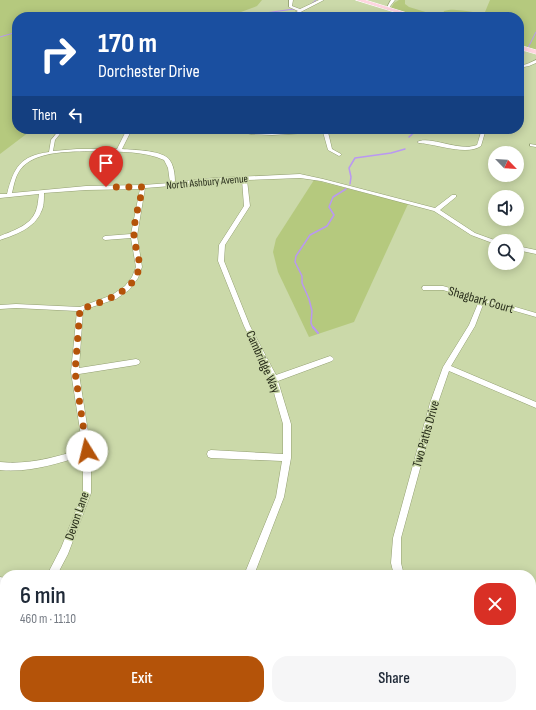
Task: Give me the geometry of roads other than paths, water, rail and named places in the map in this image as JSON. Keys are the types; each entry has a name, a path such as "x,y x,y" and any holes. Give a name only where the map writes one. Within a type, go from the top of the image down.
{"main road":[{"path":"350,0 390,12"},
{"path":"359,0 400,12"},
{"path":"524,48 536,52"},
{"path":"524,51 536,55"}],"street":[{"path":"291,0 290,6 301,12"},
{"path":"301,12 322,0"},
{"path":"301,12 327,0"},
{"path":"387,8 393,0"},
{"path":"524,66 536,61"},
{"path":"51,151 54,140 58,134"},
{"path":"120,150 127,134"},
{"path":"326,134 330,150 339,155"},
{"path":"419,142 430,142 463,149 474,148 479,146 483,134"},
{"path":"9,195 16,169 32,157 51,151 120,150 152,152 167,160 170,166 173,185"},
{"name":"North Ashbury Avenue","path":"0,196 96,187 143,187 282,176 306,176 436,210"},
{"name":"Cambridge Way","path":"244,179 247,206 222,245 221,261 247,326 274,379 287,424 287,458 280,497 251,570"},
{"path":"0,307 16,306 80,309 114,297 127,288 135,278 139,267 134,236 143,187"},
{"path":"0,238 24,228 36,218 42,192"},
{"path":"454,196 436,210 458,226 488,239"},
{"path":"105,238 134,236"},
{"path":"524,249 536,252"},
{"name":"Shagbark Court","path":"425,288 443,288 536,316"},
{"name":"Two Paths Drive","path":"398,570 396,563 398,538 434,403 447,367 472,326 482,300"},
{"name":"Devon Lane","path":"55,570 65,551 87,493 87,451 75,372 80,309"},
{"path":"274,379 330,359"},
{"path":"75,372 136,362"},
{"path":"447,367 536,405"},
{"path":"0,466 11,468 40,464 87,451"},
{"path":"211,454 287,458"}],"waterway":[{"path":"310,5 316,0"},
{"path":"272,12 294,9"},
{"path":"528,48 536,32"},
{"path":"0,37 12,33"},
{"path":"409,137 412,134"},
{"path":"350,184 351,177 349,168 355,158 391,153 405,149"},
{"path":"313,328 311,323 312,311 309,299 302,283 302,276 295,262 296,256 310,235 327,226 334,215 329,207 333,197 346,189"},
{"path":"313,327 318,333"}]}
